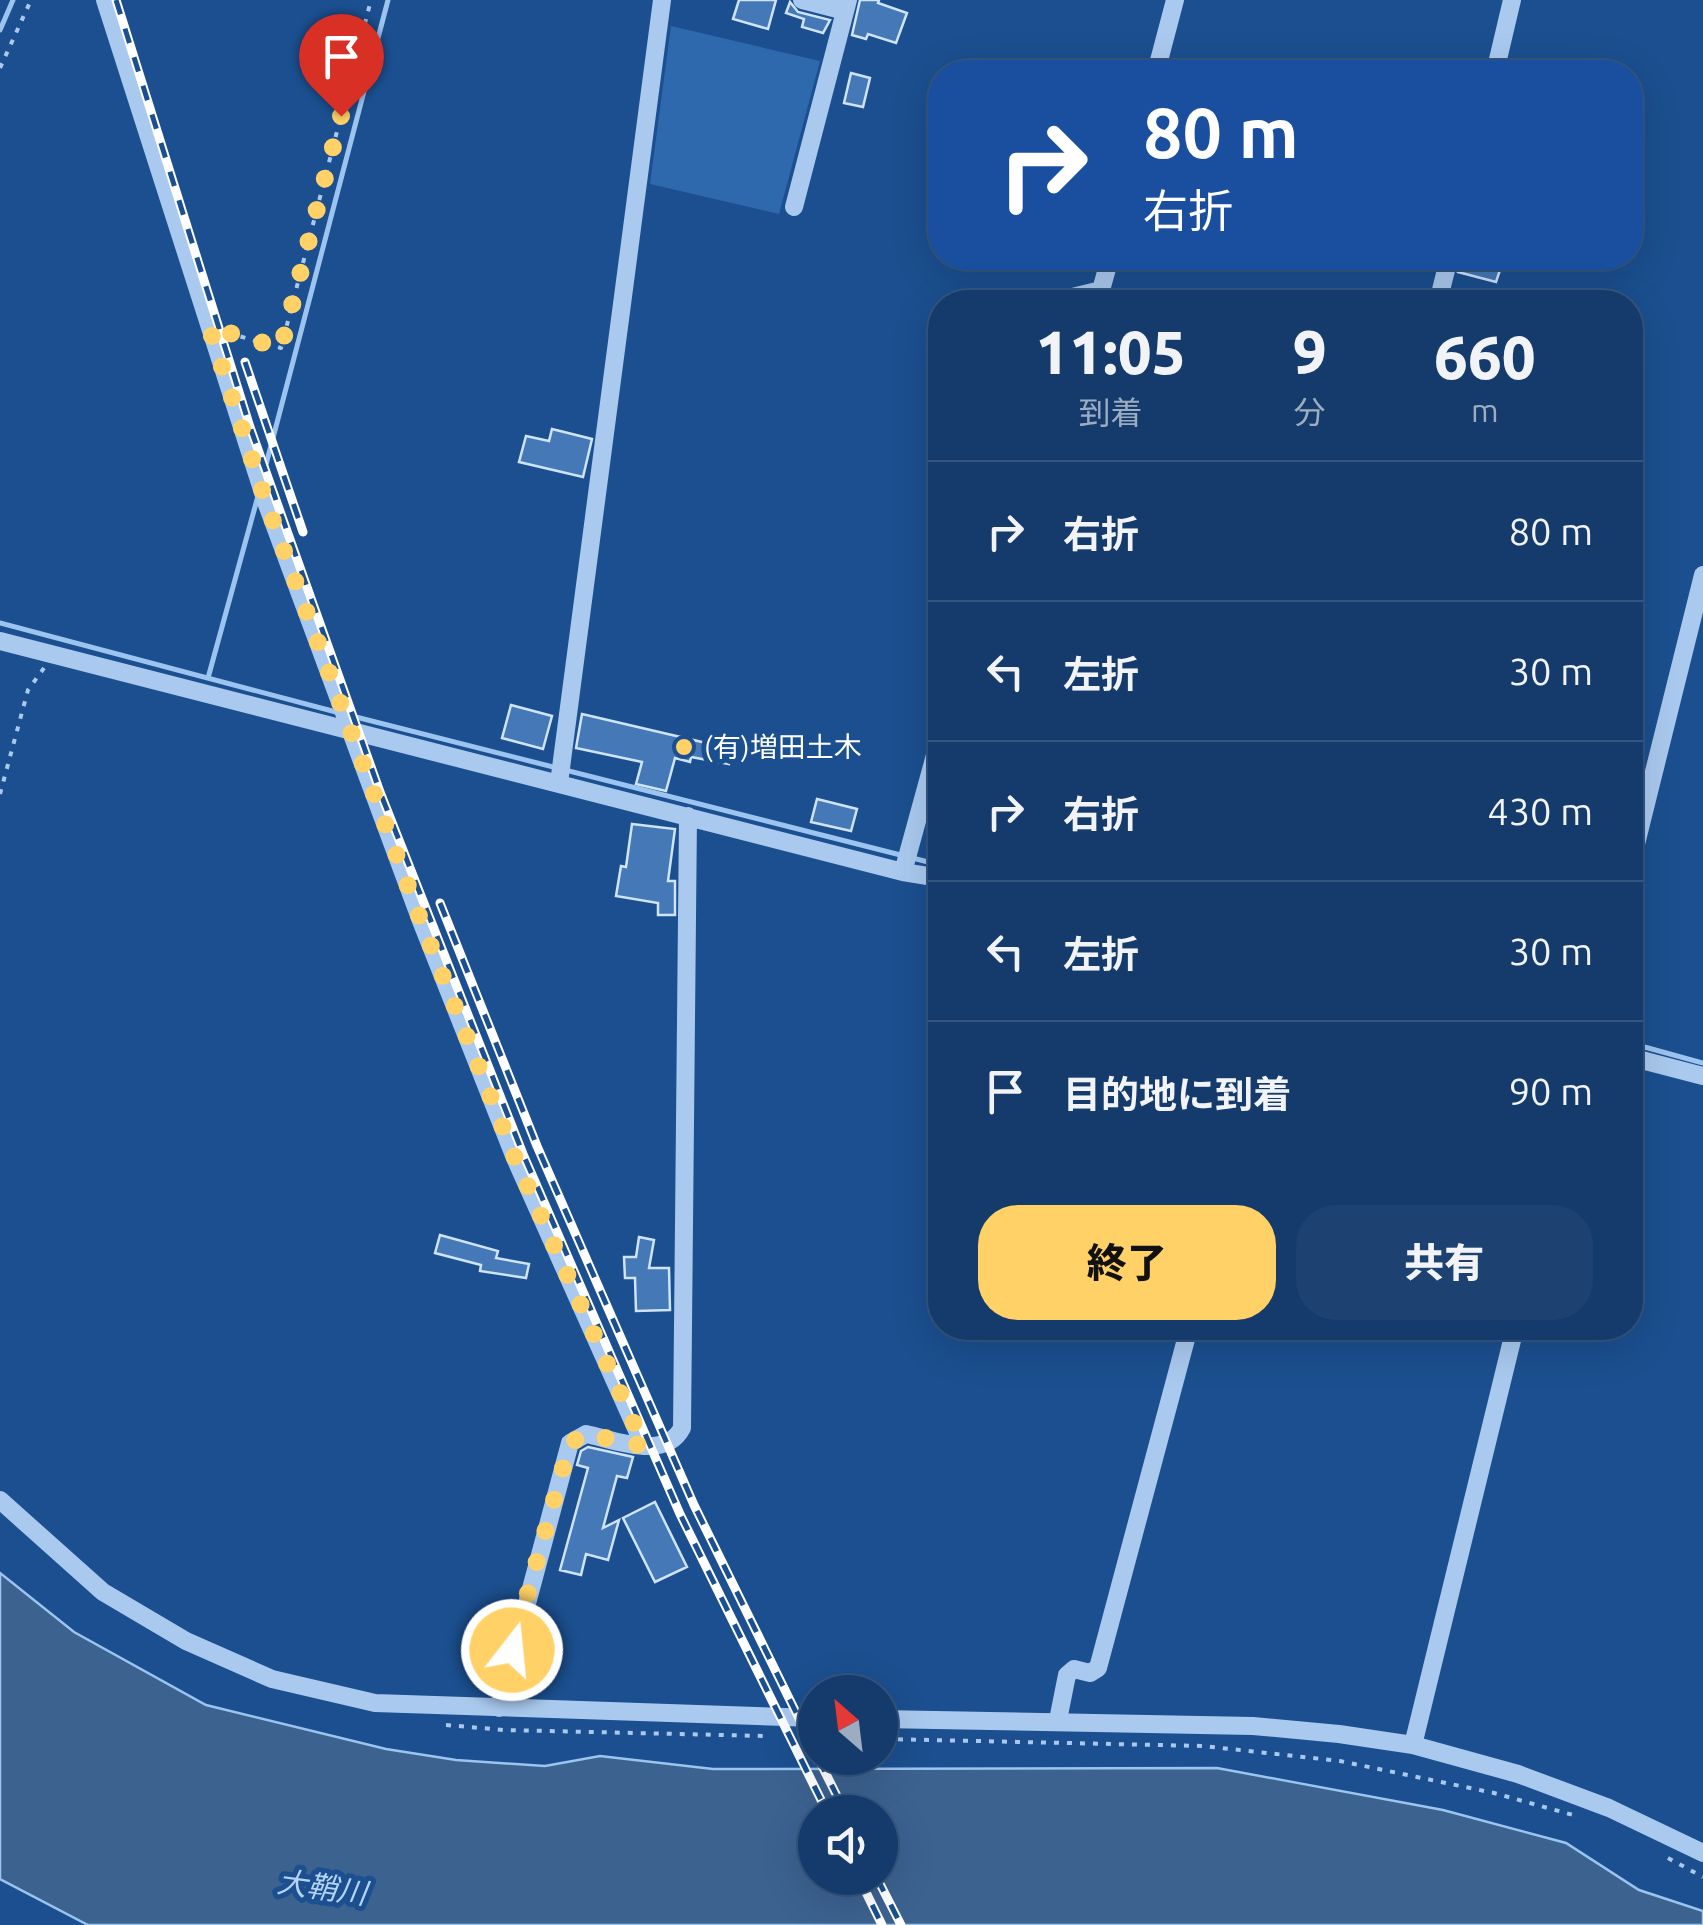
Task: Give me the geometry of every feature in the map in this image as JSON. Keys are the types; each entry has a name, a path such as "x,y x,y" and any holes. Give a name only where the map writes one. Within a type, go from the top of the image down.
{"street":[{"path":"105,0 266,502 421,921 515,1158 644,1446"},
{"path":"560,775 662,0"},
{"path":"794,207 847,5 802,0"},
{"path":"1159,60 1175,0"},
{"path":"1497,60 1512,0"},
{"path":"1643,816 1703,574"},
{"path":"0,640 347,720 560,775 688,816 907,862 928,872"},
{"path":"907,862 928,783"},
{"path":"499,1708 570,1443 586,1434 662,1446 676,1440 682,1428 688,816"},
{"path":"1643,1060 1703,1076"},
{"path":"1058,1720 1067,1675 1074,1669 1090,1673 1098,1668 1186,1340"},
{"path":"1413,1745 1512,1340"},
{"path":"0,1500 103,1592 186,1642 272,1679 374,1703 798,1717"},
{"path":"898,1719 1254,1726 1413,1745 1518,1774 1608,1808 1703,1853"}],"path":[{"path":"0,68 31,0"},
{"path":"209,327 281,348 371,0"},
{"path":"0,794 28,690 52,654"},
{"path":"898,1739 1203,1746 1340,1761 1494,1793 1576,1816"},
{"path":"1661,1854 1703,1877"}],"shaded area":[{"path":"671,26 820,61 779,214 650,184"}],"water":[{"name":"大鞘川","path":"0,1573 74,1632 206,1705 386,1749 456,1760 545,1766 600,1756 713,1769 798,1769 798,1775 898,1775 898,1769 1217,1768 1443,1810 1566,1843 1639,1890 1703,1911 1703,1925 88,1925 0,1879"}],"building":[{"path":"739,0 776,0 768,29 733,19"},
{"path":"860,0 879,0 878,3 907,13 896,43 868,34 866,39 852,35"},
{"path":"790,2 798,12 830,20 823,33 802,27 804,19 786,13"},
{"path":"851,73 870,78 863,107 844,103"},
{"path":"1458,270 1500,270 1496,282"},
{"path":"552,429 592,439 583,477 519,462 526,436 549,441"},
{"path":"511,705 552,716 543,749 502,738"},
{"path":"582,714 732,749 729,764 675,758 666,791 636,784 642,762 576,748"},
{"path":"817,799 857,809 851,831 811,822"},
{"path":"632,824 675,829 668,881 675,881 675,915 658,915 658,903 616,896 621,866 626,867"},
{"path":"440,1235 498,1251 496,1258 529,1264 526,1278 480,1271 481,1265 435,1253"},
{"path":"639,1237 654,1240 649,1268 669,1268 670,1310 636,1311 635,1278 625,1278 624,1257 636,1257"},
{"path":"588,1447 633,1457 627,1478 617,1476 603,1528 619,1520 608,1560 586,1554 581,1575 560,1570 588,1468 577,1465 581,1451"},
{"path":"655,1502 687,1567 655,1582 623,1518"}],"waterway":[{"path":"0,30 13,0"},
{"path":"263,476 388,0"},
{"path":"208,678 258,496"},
{"path":"0,623 336,712"},
{"path":"352,716 928,862"},
{"path":"1643,1047 1703,1063"}],"railway":[{"path":"116,0 250,427 380,792 523,1154 680,1514 819,1795"},
{"path":"245,362 303,532"},
{"path":"440,903 537,1146 694,1505 798,1716"},
{"path":"826,1775 836,1795"},
{"path":"867,1895 882,1925"},
{"path":"886,1895 901,1925"}],"place":[{"name":"(有)増田土木","path":"684,747"}],"route":[{"path":"341,116 281,348 209,327 266,502 421,921 515,1158 644,1446 586,1434 570,1443 512,1650"}]}
